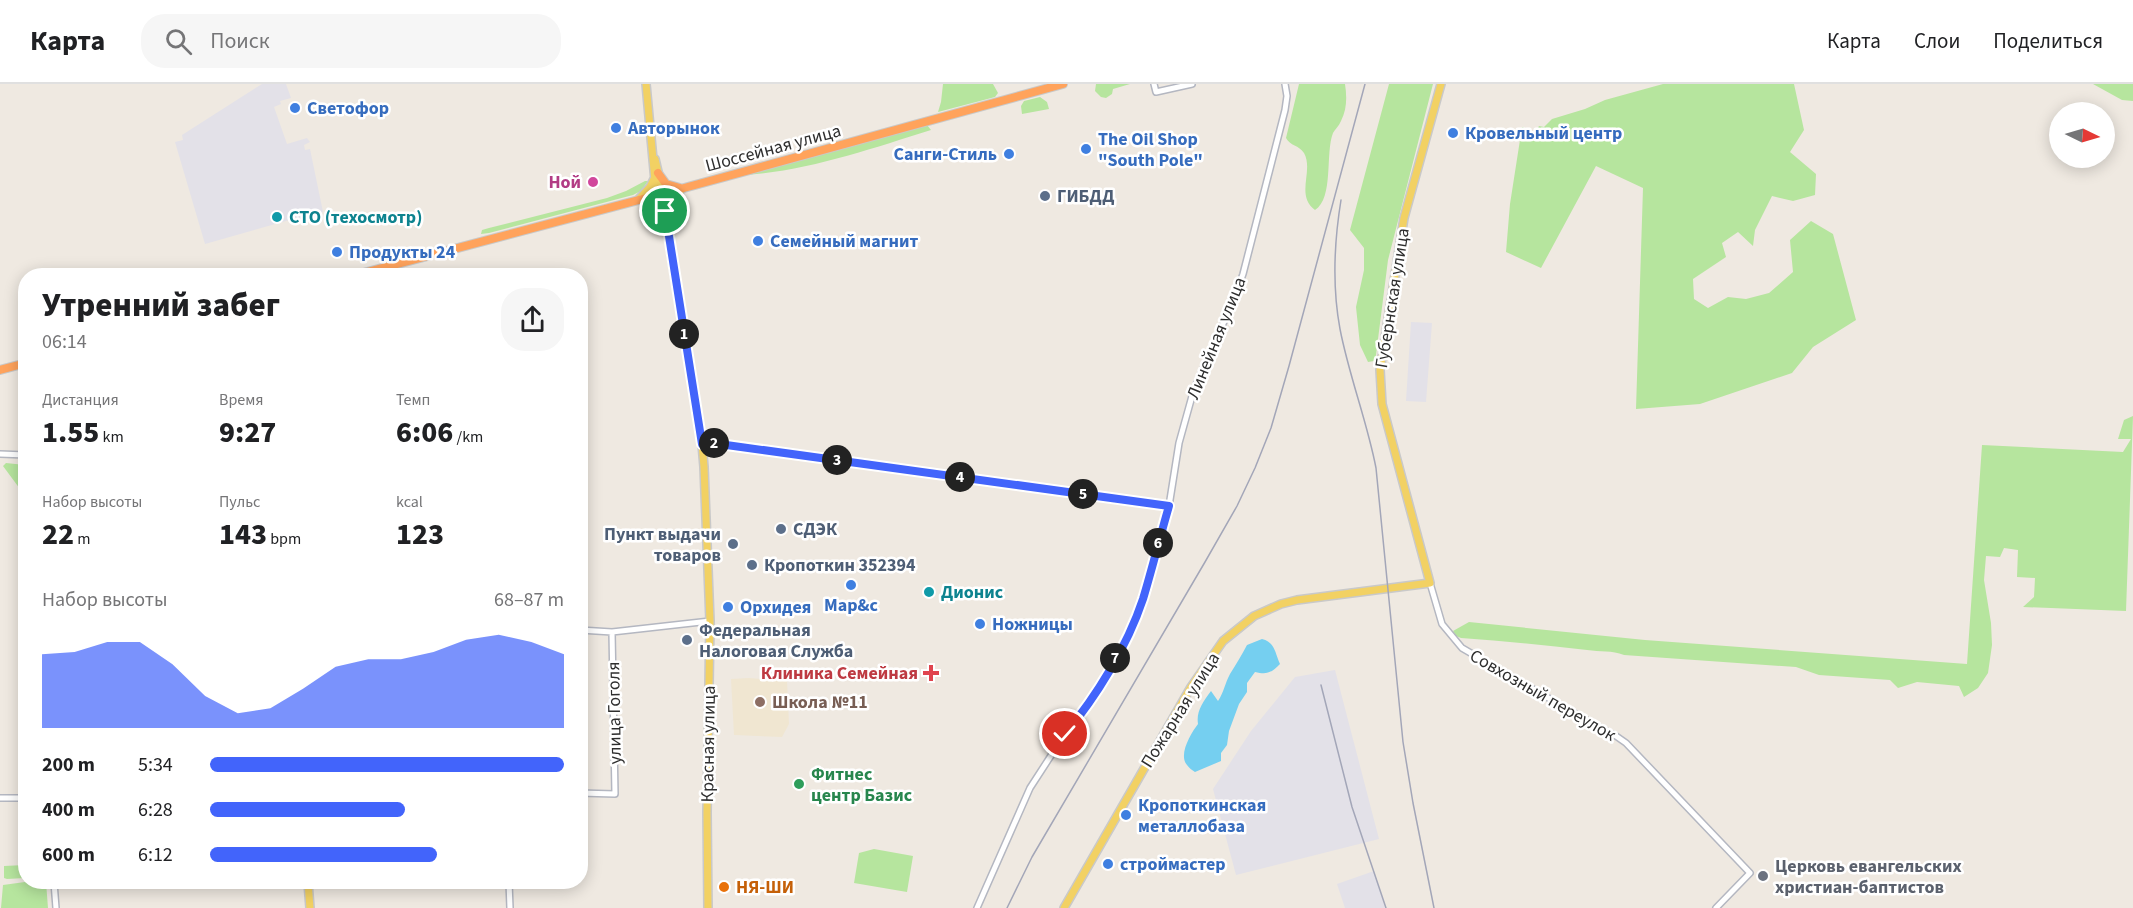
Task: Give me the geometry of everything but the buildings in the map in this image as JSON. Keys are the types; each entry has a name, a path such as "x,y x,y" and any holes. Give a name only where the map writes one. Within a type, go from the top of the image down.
{"highway":[{"name":"Шоссейная улица","path":"382,268 1063,84"},
{"path":"657,173 666,184 684,188"},
{"path":"639,199 649,200 662,209"},
{"path":"0,370 18,365"}],"main road":[{"name":"Красная улица","path":"646,84 662,209 702,444 710,621 708,908"},
{"name":"Губернская улица","path":"1430,583 1382,404 1380,370 1404,218 1441,84"},
{"path":"639,199 650,187 657,173"},
{"path":"662,209 673,195 684,188"},
{"name":"Пожарная улица","path":"1064,908 1191,687 1224,641 1237,628 1254,616 1281,604 1297,600 1430,583"},
{"path":"309,889 310,908"}],"street":[{"path":"1154,84 1156,92 1192,84"},
{"name":"Линейная улица","path":"977,908 1030,788 1065,734 1086,709 1126,637 1142,600 1169,506 1179,443 1194,389 1243,274 1285,110 1287,96 1285,84"},
{"path":"702,444 712,443 794,453 1169,506"},
{"path":"0,454 18,455"},
{"name":"Совхозный переулок","path":"1430,583 1443,624 1462,648 1616,736 1637,754 1750,873 1716,908"},
{"path":"588,630 612,632 710,621"},
{"name":"улица Гоголя","path":"588,793 615,794 612,632"},
{"path":"0,798 18,798"},
{"path":"55,889 56,908"},
{"path":"509,889 510,908"}],"shaded area":[{"path":"262,84 286,84 291,98 280,101 281,104 274,107 287,144 307,138 310,142 304,145 305,150 310,149 323,212 319,214 320,218 293,219 205,244 175,142 183,140 182,135"},
{"path":"1411,322 1432,323 1426,402 1406,401"},
{"path":"1335,670 1379,839 1236,875 1213,789 1251,731 1295,677"},
{"name":"Школа №11","path":"731,679 787,681 789,724 782,737 734,735"},
{"path":"1374,871 1385,908 1345,908 1337,884"}],"green space":[{"path":"943,84 993,84 998,93 995,97 938,112"},
{"path":"1096,84 1130,84 1113,89 1112,94 1106,98 1101,97 1095,91"},
{"path":"1299,84 1345,84 1346,89 1344,112 1331,142 1325,196 1315,210 1306,197 1307,160 1300,148 1286,138"},
{"path":"1389,84 1433,84 1388,260 1376,355 1374,361 1368,362 1360,345 1356,307 1364,270 1364,248 1350,230"},
{"path":"1663,84 1794,84 1804,130 1790,152 1816,174 1815,195 1793,201 1772,196 1755,230 1753,246 1738,232 1722,243 1726,257 1693,279 1694,299 1708,308 1728,297 1746,299 1769,293 1793,272 1790,240 1811,221 1833,234 1856,320 1813,347 1792,373 1700,404 1636,409 1643,188 1596,166 1541,268 1506,252 1510,204 1522,127 1535,133 1539,126 1544,127 1552,119 1605,100"},
{"path":"2093,84 2133,84 2133,101 2122,100"},
{"path":"1040,97 1047,102 1049,109 1022,114 1021,106 1024,101"},
{"path":"927,125 931,130 862,152 792,169 744,175"},
{"path":"648,181 641,191 633,195 481,234 482,230 607,198"},
{"path":"2133,416 2126,611 2023,607 2034,597 2035,578 2017,577 2018,550 2004,548 2000,557 1986,556 1984,580 1992,645 1988,673 1978,688 1964,697 1959,686 1917,682 1898,688 1890,680 1819,675 1796,667 1624,655 1461,638 1453,631 1469,622 1645,640 1967,664 1982,445 2123,452 2131,439 2118,439 2124,420"},
{"path":"6,463 18,464 18,486 3,466"},
{"path":"874,849 913,856 907,892 854,883 859,853"},
{"path":"18,865 18,878 4,878 4,866"},
{"path":"18,883 18,889 47,889 48,908 1,908 3,885"}],"water":[{"path":"1262,639 1272,645 1280,664 1269,672 1255,672 1247,683 1247,692 1239,704 1229,731 1227,745 1221,753 1221,761 1195,772 1187,765 1184,756 1189,738 1198,724 1201,707 1211,691 1218,701 1247,645"}],"railway":[{"path":"1007,908 1032,857 1205,562 1237,506 1255,468 1271,428 1289,366 1365,84"},
{"path":"1341,200 1335,264 1337,313 1376,468 1403,742 1434,908"},
{"path":"1321,685 1352,807 1386,908"}],"place":[{"name":"Светофор","path":"295,108"},
{"name":"Авторынок","path":"616,128"},
{"name":"Кровельный центр","path":"1453,133"},
{"name":"The Oil Shop \"South Pole\"","path":"1086,149"},
{"name":"Санги-Стиль","path":"1009,154"},
{"name":"Ной","path":"593,182"},
{"name":"ГИБДД","path":"1045,196"},
{"name":"СТО (техосмотр)","path":"277,217"},
{"name":"Семейный магнит","path":"758,241"},
{"name":"Продукты 24","path":"337,252"},
{"name":"СДЭК","path":"781,529"},
{"name":"Пункт выдачи товаров","path":"733,544"},
{"name":"Кропоткин 352394","path":"752,565"},
{"name":"Мар&с","path":"851,585"},
{"name":"Дионис","path":"929,592"},
{"name":"Орхидея","path":"728,607"},
{"name":"Ножницы","path":"980,624"},
{"name":"Федеральная Налоговая Служба","path":"687,640"},
{"name":"Клиника Семейная","path":"931,673"},
{"name":"Школа №11","path":"760,702"},
{"name":"Фитнес центр Базис","path":"799,784"},
{"name":"Кропоткинская металлобаза","path":"1126,815"},
{"name":"строймастер","path":"1108,864"},
{"name":"Церковь евангельских христиан-баптистов","path":"1763,876"},
{"name":"НЯ-ШИ","path":"724,887"}],"route":[{"path":"665,211 702,444 712,443 794,453 1169,506 1142,600 1126,637 1086,709 1065,734"}]}
